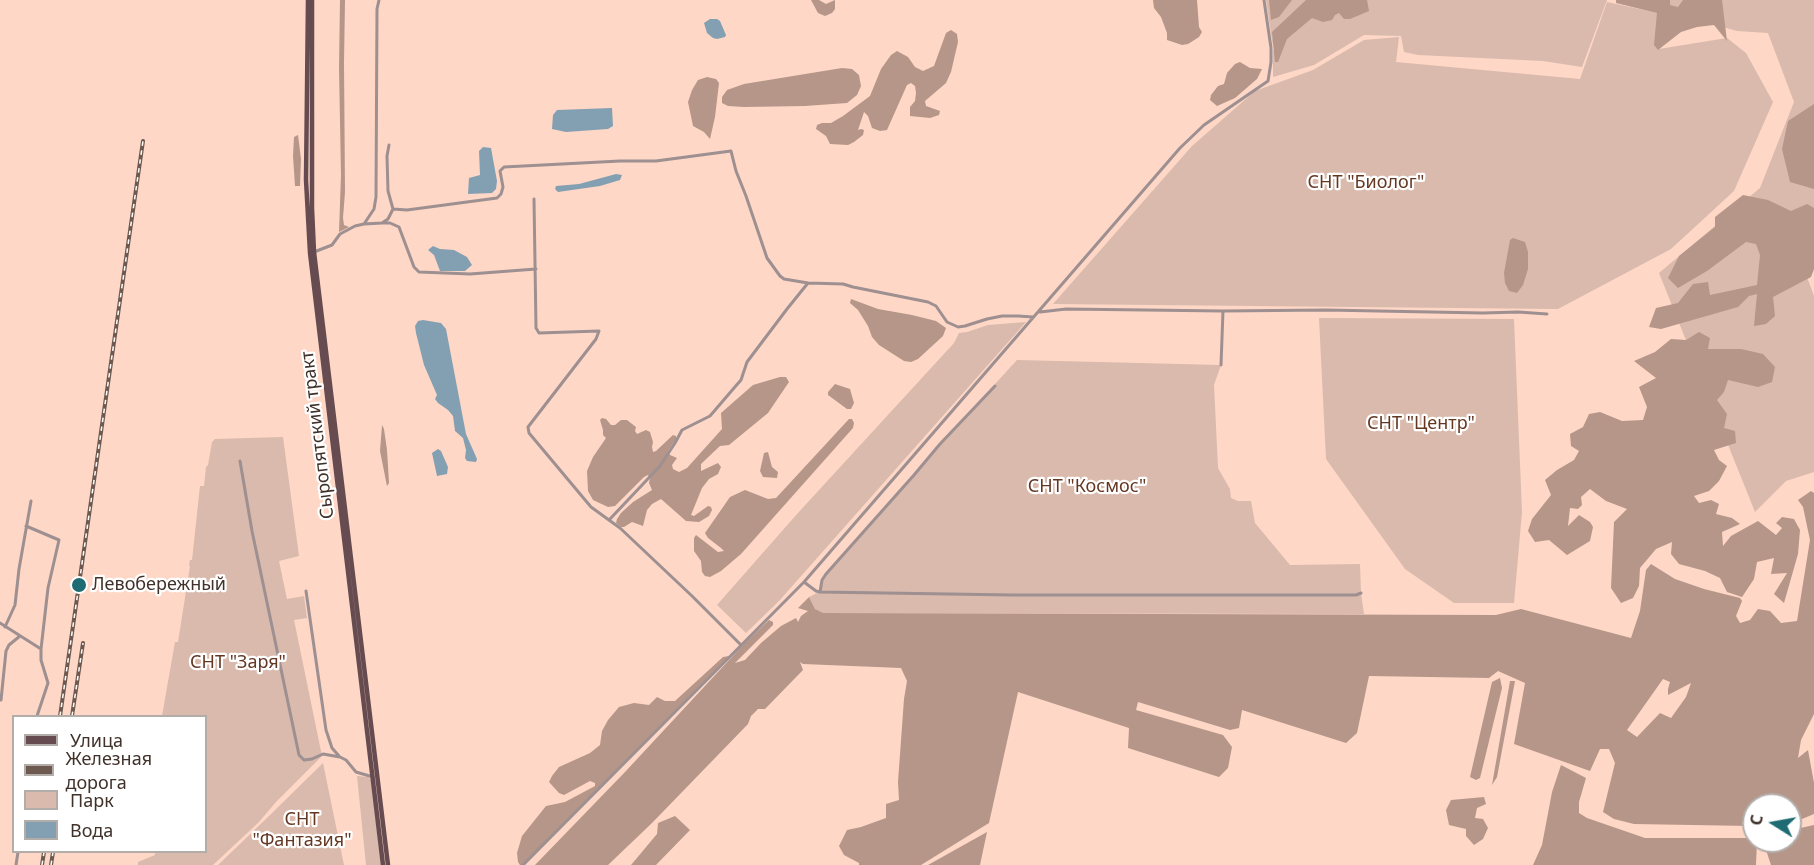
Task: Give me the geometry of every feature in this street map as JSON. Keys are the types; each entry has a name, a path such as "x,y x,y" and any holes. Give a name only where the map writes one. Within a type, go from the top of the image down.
{"main road":[{"name":"Сыропятский тракт","path":"310,0 314,252 386,865"},
{"name":"Сыропятский тракт","path":"310,0 306,180 310,254 373,777 386,865"}],"street":[{"path":"364,224 374,208 376,197 377,9 379,0"},
{"path":"522,865 804,582 1180,148 1204,125 1268,81 1271,48 1264,0"},
{"path":"382,223 388,219 393,208 388,191 389,145"},
{"path":"393,208 407,210 497,198 501,195 503,187 500,171 504,167 620,161 656,162 731,151 735,171 767,258 784,279 808,283 843,284 928,302 936,306 947,322 958,327 995,318 1018,315 1033,317"},
{"path":"534,199 536,328 539,333 599,331 596,339 528,427 528,431 591,507 610,520 741,645"},
{"path":"314,252 332,245 340,234 364,224 396,224 399,226 414,267 419,272 470,274 536,269"},
{"path":"610,520 660,466 682,430 710,416 741,380 747,362 808,283"},
{"path":"1038,312 1066,309 1326,310 1547,314"},
{"path":"1221,365 1223,311"},
{"path":"819,592 826,574 940,444 995,386"},
{"path":"240,461 252,531 299,755 304,760 323,754 340,758 346,760 356,771 373,777"},
{"path":"5,627 15,604 31,501"},
{"path":"26,526 59,540 48,588 41,649 41,660 48,683 38,715"},
{"path":"804,582 819,592 1108,595 1356,595 1361,592"},
{"path":"306,591 326,730 332,748 340,758"},
{"path":"0,623 41,649"},
{"path":"1,700 6,651 9,645 21,636"}],"green space":[{"path":"1266,0 1607,0 1582,67 1543,61 1418,55 1404,52 1401,36 1364,35 1314,65 1273,77 1273,51 1276,46 1273,47"},
{"path":"1626,0 1814,0 1814,254 1804,269 1814,296 1814,472 1786,481 1755,512 1659,273 1760,188 1794,102 1768,33 1737,31"},
{"name":"СНТ \"Биолог\"","path":"1607,2 1658,13 1659,49 1727,38 1746,53 1773,102 1734,191 1671,249 1558,309 1053,304 1192,146 1255,91 1313,70 1364,40 1399,37 1396,62 1580,79"},
{"name":"СНТ \"Центр\"","path":"1319,318 1514,319 1522,512 1514,603 1454,603 1405,569 1326,459"},
{"path":"1026,322 779,601 746,633 717,605 954,343 959,333 988,325"},
{"name":"СНТ \"Космос\"","path":"1017,360 1221,365 1214,385 1218,468 1230,489 1231,498 1238,501 1251,501 1255,523 1290,565 1360,564 1364,614 822,613 815,609 809,597 819,592 822,580 940,444"},
{"name":"СНТ \"Заря\"","path":"283,437 299,556 279,561 287,599 304,596 307,618 294,620 322,756 259,822 213,865 138,865 138,862 155,853 207,853 207,715 162,715 175,642 178,642 190,560 192,560 200,486 204,486 206,467 212,442 215,439"},
{"name":"СНТ \"Фантазия\"","path":"323,763 344,865 218,865 269,816"},
{"path":"357,776 368,777 371,780 381,865 366,865"}],"shaded area":[{"path":"340,0 345,0 343,218 344,225 349,227 339,232 341,175"},
{"path":"811,0 819,0 826,4 835,0 835,9 825,16 818,13"},
{"path":"1153,0 1197,0 1199,27 1202,32 1199,37 1182,45 1167,40 1167,33 1161,17 1154,8"},
{"path":"1269,0 1292,0 1279,17 1271,20"},
{"path":"1306,0 1367,0 1369,11 1350,19 1344,19 1339,13 1332,20 1323,22 1312,18 1287,39 1278,62 1275,62 1272,32"},
{"path":"1616,0 1670,0 1670,5 1678,7 1683,0 1722,0 1727,41 1714,25 1697,27 1681,32 1658,50 1654,45 1657,13 1616,3"},
{"path":"951,30 957,34 958,42 951,72 946,83 925,101 926,106 940,111 939,115 930,118 910,116 910,107 915,101 916,93 915,86 911,83 907,85 887,130 880,131 872,128 864,112 858,130 864,130 863,135 848,145 830,144 826,136 816,129 817,125 831,123 843,116 870,96 881,69 891,55 897,51 908,57 915,67 923,71 934,66 946,33"},
{"path":"1240,62 1250,68 1262,69 1257,79 1235,98 1217,106 1210,100 1211,95 1218,86 1224,84 1227,73"},
{"path":"842,68 852,69 859,75 861,86 857,95 847,103 744,107 728,106 722,103 722,97 727,90 744,84"},
{"path":"707,77 716,79 719,83 710,139 704,132 693,126 688,102 698,80"},
{"path":"1814,104 1814,189 1790,182 1782,149 1788,121"},
{"path":"298,135 301,159 300,186 295,186 294,137"},
{"path":"1743,195 1768,200 1791,211 1807,204 1814,208 1814,269 1811,277 1773,297 1775,316 1766,324 1754,326 1757,294 1749,296 1738,307 1661,329 1649,327 1656,308 1678,303 1693,284 1708,282 1710,295 1757,285 1760,255 1756,244 1746,242 1707,271 1678,288 1668,278 1679,256 1715,227 1715,217"},
{"path":"1513,238 1525,242 1528,252 1528,269 1523,285 1517,293 1509,291 1504,273 1510,240"},
{"path":"851,299 878,309 936,321 946,328 943,336 918,359 911,362 904,361 879,345 872,337 858,310 850,303"},
{"path":"1699,332 1710,338 1708,349 1741,349 1763,354 1775,367 1772,382 1758,387 1728,380 1724,392 1717,400 1727,414 1724,428 1735,431 1736,443 1714,450 1719,460 1727,466 1719,481 1709,491 1694,496 1699,503 1711,500 1719,504 1716,514 1732,518 1740,524 1722,532 1723,546 1731,536 1758,521 1776,535 1782,528 1776,523 1782,517 1794,519 1800,530 1798,554 1784,603 1774,594 1787,573 1771,574 1774,558 1757,562 1754,579 1742,597 1727,592 1720,578 1679,564 1671,554 1672,542 1656,549 1640,568 1639,586 1633,598 1621,603 1611,588 1614,522 1627,509 1606,501 1590,489 1581,497 1582,505 1578,509 1570,508 1568,526 1579,515 1590,522 1593,527 1590,541 1567,555 1549,540 1535,542 1528,531 1532,519 1551,495 1545,480 1574,460 1579,451 1571,446 1570,434 1583,427 1589,414 1600,412 1622,421 1643,420 1647,407 1639,387 1656,378 1634,361 1655,352 1671,339 1686,340"},
{"path":"786,377 789,382 768,413 729,445 720,446 701,464 701,471 718,463 721,467 718,474 709,479 702,488 691,515 694,516 708,506 712,510 709,516 699,522 686,521 661,499 647,510 643,526 632,522 621,527 616,523 621,513 652,490 648,475 615,506 608,507 593,500 588,491 587,471 606,438 603,435 600,420 602,418 611,425 627,420 636,427 637,434 646,430 650,432 653,452 673,435 676,436 668,451 670,455 677,458 672,465 673,469 679,472 687,468 722,429 721,413 753,385"},
{"path":"835,384 850,389 854,403 851,409 847,409 828,395"},
{"path":"849,419 852,419 854,423 853,428 741,554 721,571 710,577 705,576 702,572 701,561 694,551 694,538 696,535 718,552 724,551 705,533 730,497 745,490 768,499 776,498"},
{"path":"382,425 387,450 389,483 387,486 380,451"},
{"path":"768,452 772,467 778,472 777,478 763,477 760,471 764,453"},
{"path":"1811,491 1814,493 1814,714 1801,740 1798,758 1808,750 1814,783 1814,814 1802,819 1802,793 1742,793 1742,826 1634,824 1614,819 1603,812 1615,763 1609,749 1600,749 1590,771 1514,744 1525,683 1498,671 1489,678 1369,676 1357,733 1346,743 1242,710 1239,728 1230,730 1138,702 1136,710 1223,735 1232,747 1228,768 1219,777 1128,748 1129,728 1018,692 989,823 921,865 859,865 844,855 839,846 847,830 886,818 886,804 899,800 898,782 907,681 901,668 803,664 800,662 803,670 765,709 758,709 751,716 748,724 608,865 535,865 744,644 769,620 773,622 773,625 735,663 745,660 781,626 796,618 798,622 801,616 808,611 798,608 809,597 815,609 823,613 1496,615 1521,609 1631,638 1640,611 1646,570 1651,564 1675,579 1740,598 1742,601 1736,616 1740,623 1750,620 1758,609 1770,611 1781,623 1797,621 1810,540 1803,507 1798,500","holes":["1663,679 1670,682 1668,695 1691,683 1686,697 1671,718 1660,713 1637,737 1627,730"]},
{"path":"729,656 520,865 517,853 522,836 546,806 565,802 595,786 595,783 590,781 564,795 549,782 559,767 590,753 600,745 602,731 619,707 634,703 649,705 657,697 665,701 675,701 723,657"},
{"path":"1500,678 1502,688 1480,778 1476,780 1470,777 1492,682"},
{"path":"1510,681 1515,681 1497,777 1492,785"},
{"path":"1561,765 1586,778 1579,802 1579,813 1587,818 1645,838 1742,838 1742,853 1756,853 1756,865 1533,865 1542,845 1552,792"},
{"path":"1484,797 1486,804 1477,808 1475,818 1483,819 1488,828 1483,839 1474,845 1466,836 1466,829 1449,825 1446,810 1451,800"},
{"path":"675,816 690,830 656,865 631,865 657,834 658,823"},
{"path":"1814,825 1814,865 1771,865 1767,853 1802,853 1802,828"},
{"path":"987,832 980,865 928,865"}],"water":[{"path":"710,19 720,21 725,37 717,39 707,33 704,23"},
{"path":"612,108 613,126 608,129 566,132 552,129 553,115 557,110"},
{"path":"483,147 491,148 497,181 496,189 492,193 468,194 469,178 480,175 479,151"},
{"path":"616,174 622,175 620,180 600,186 558,192 555,189 556,186 579,184"},
{"path":"433,246 454,250 467,257 472,265 465,271 440,271 434,255 428,250"},
{"path":"418,321 441,323 446,329 466,434 477,459 476,462 467,461 465,458 463,438 455,431 453,416 435,399 437,395 424,365 416,333 415,326"},
{"path":"438,449 448,467 447,474 437,476 432,453"}],"railway":[{"path":"60,715 143,141"},
{"path":"72,715 83,643"},
{"path":"42,865 44,853"},
{"path":"51,865 53,853"}],"place":[{"name":"Левобережный","path":"79,585"}]}
